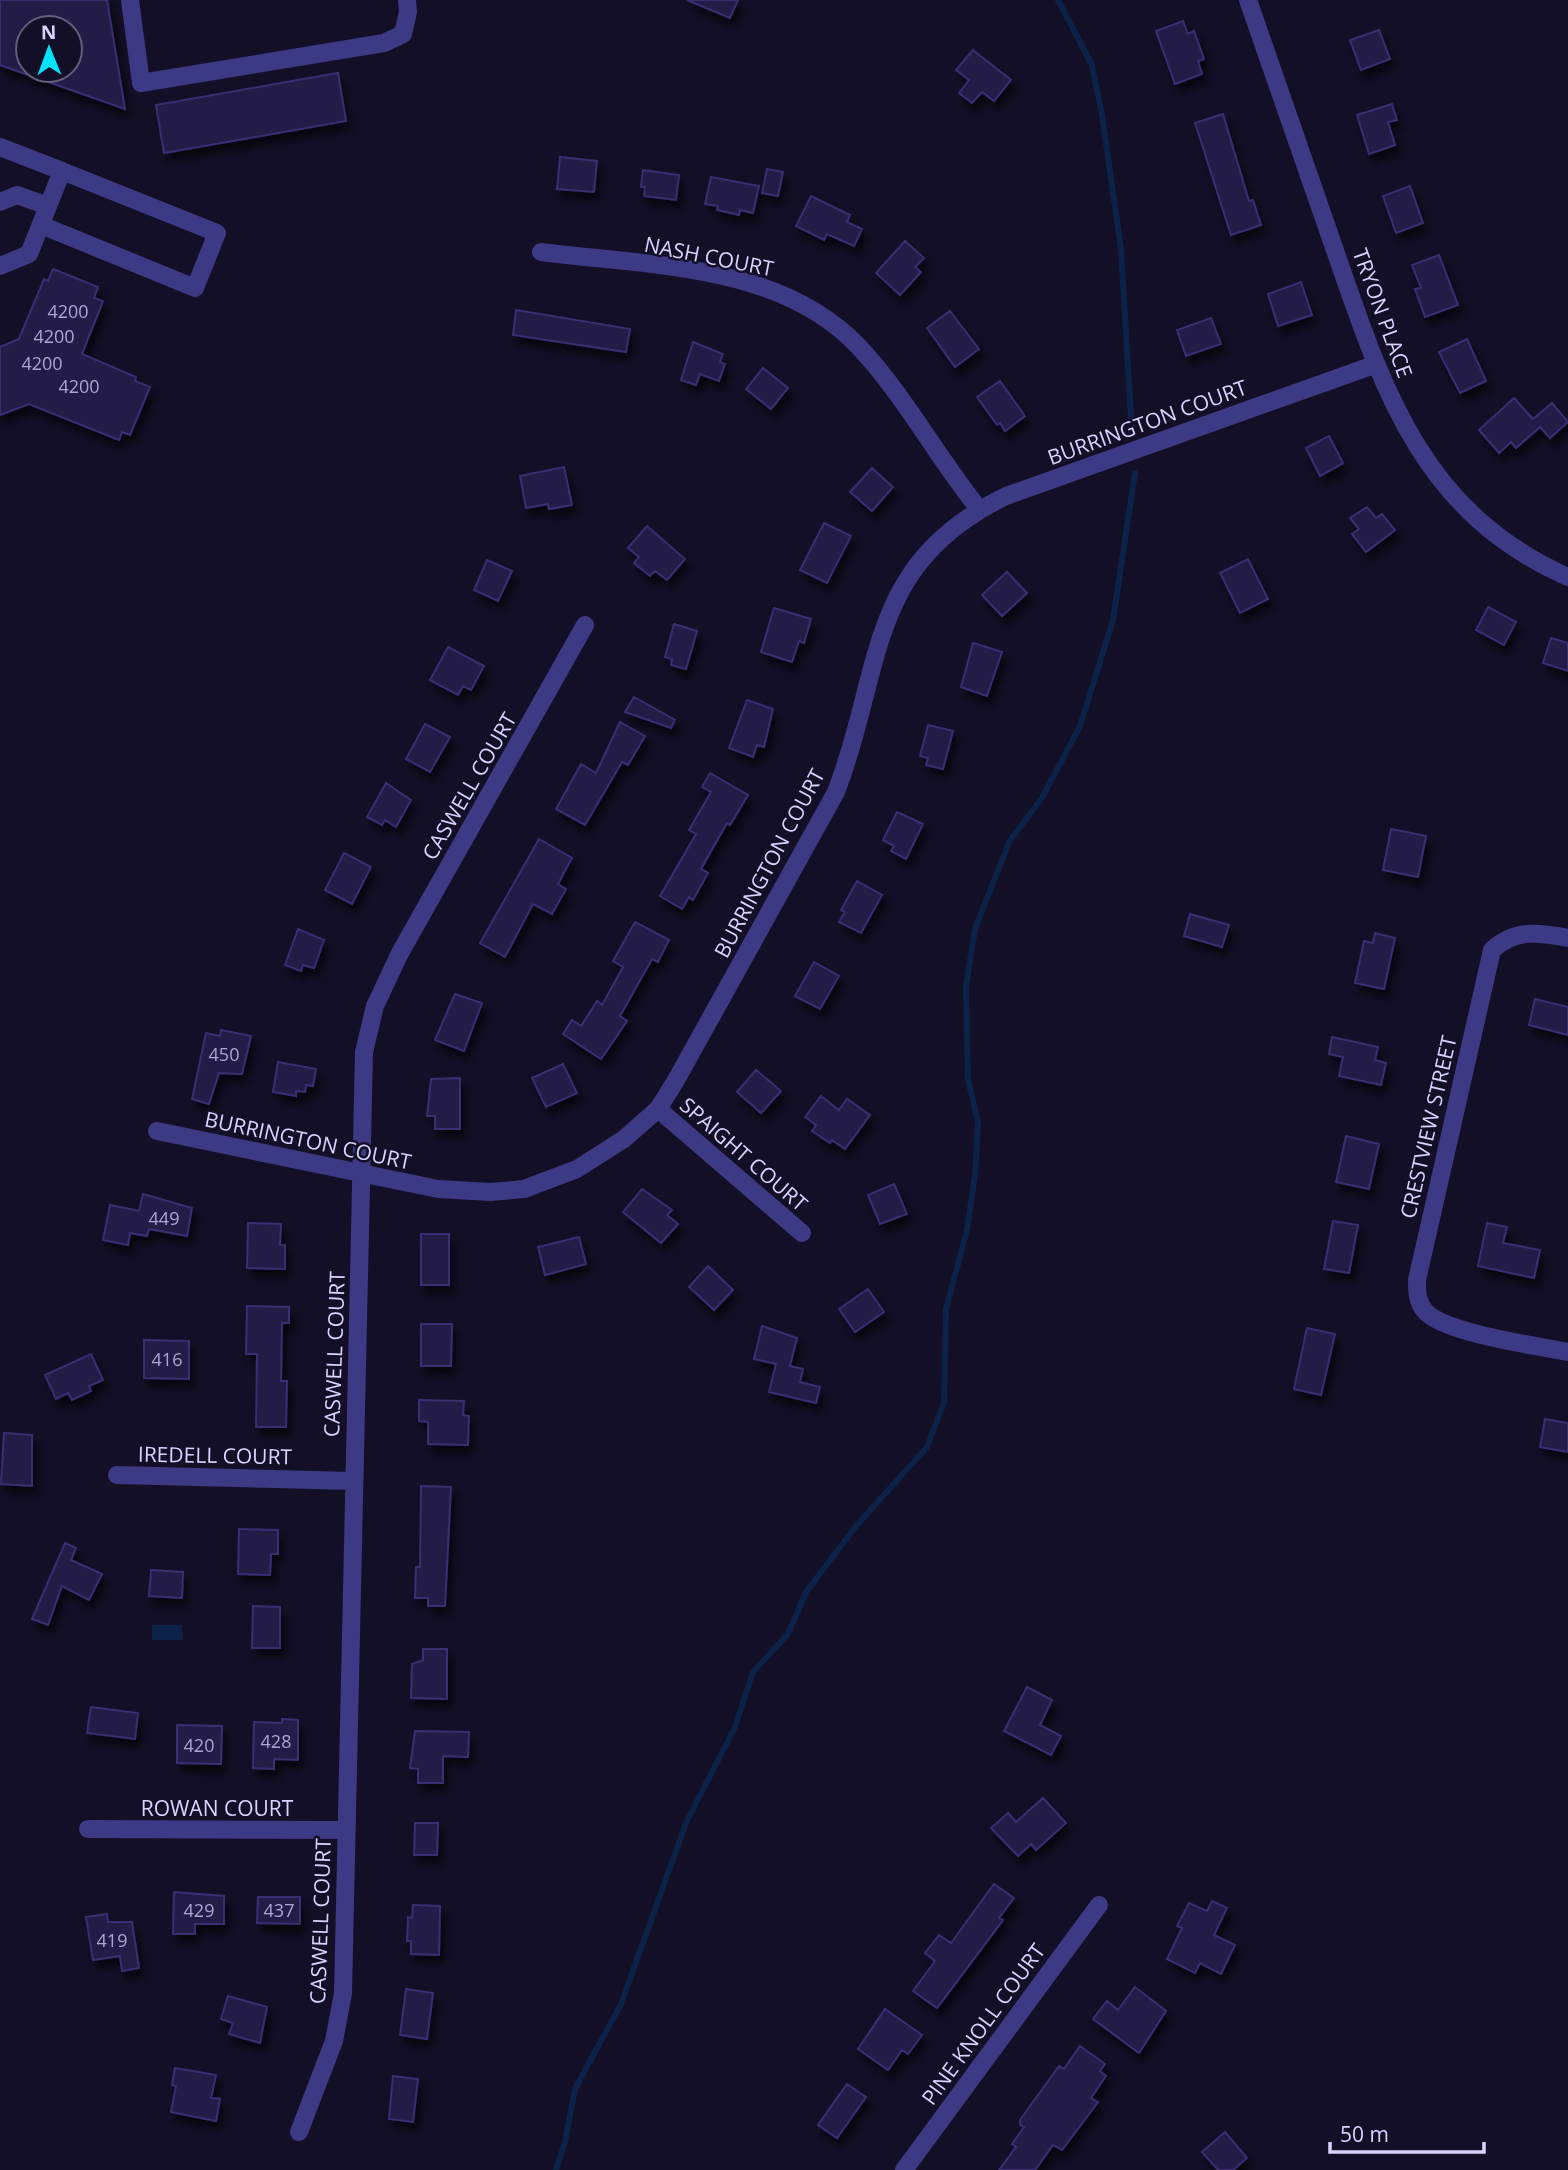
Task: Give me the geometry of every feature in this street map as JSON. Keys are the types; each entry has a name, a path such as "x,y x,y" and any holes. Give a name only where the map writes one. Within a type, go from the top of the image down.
{"street":[{"path":"130,0 141,83 384,43 403,34 408,12 407,0"},
{"name":"TRYON PLACE","path":"1248,0 1374,365 1405,428 1461,505 1511,546 1568,577"},
{"path":"0,146 217,233 195,288 40,225"},
{"path":"0,266 29,254 62,171"},
{"path":"0,202 17,195 48,206"},
{"name":"NASH COURT","path":"541,252 688,271 754,284 812,309 839,328 879,370 979,509"},
{"name":"BURRINGTON COURT","path":"157,1131 438,1189 491,1192 524,1189 577,1169 624,1139 658,1109 836,792 850,757 875,651 896,596 929,552 979,509 1006,496 1374,365"},
{"name":"CASWELL COURT","path":"299,2132 319,2084 340,2017 364,1052 368,1030 380,994 400,953 585,625"},
{"name":"CRESTVIEW STREET","path":"1568,938 1529,931 1503,940 1492,950 1417,1280 1417,1294 1425,1312 1434,1318 1462,1329 1568,1352"},
{"name":"SPAIGHT COURT","path":"658,1109 802,1233"},
{"name":"IREDELL COURT","path":"117,1475 354,1481"},
{"name":"ROWAN COURT","path":"88,1829 345,1830"},
{"name":"PINE KNOLL COURT","path":"904,2170 1099,1905"}],"water":[{"path":"152,1625 182,1625 183,1640 152,1640"}],"building":[{"path":"0,0 107,0 125,109 54,84 84,84 84,14 14,14 14,70 0,65"},
{"path":"687,0 738,0 730,18"},
{"path":"1183,21 1188,34 1194,31 1204,59 1198,61 1202,74 1175,84 1156,31"},
{"path":"1379,30 1390,59 1361,70 1350,40"},
{"path":"973,50 1011,80 994,101 982,92 972,103 959,93 969,80 956,70"},
{"path":"338,73 346,121 164,153 156,105"},
{"path":"1392,104 1397,120 1388,122 1395,145 1369,154 1357,115"},
{"path":"1223,114 1249,201 1253,200 1261,225 1231,235 1195,123"},
{"path":"560,157 597,161 594,192 557,189"},
{"path":"767,169 783,172 778,196 762,193"},
{"path":"643,170 679,175 676,200 644,196 645,187 641,187"},
{"path":"711,177 759,186 753,213 740,210 739,215 705,204"},
{"path":"1410,186 1423,223 1396,233 1383,196"},
{"path":"811,196 850,215 847,222 862,229 854,246 827,234 824,240 796,226"},
{"path":"905,241 924,258 915,267 921,272 900,295 876,273"},
{"path":"1439,255 1458,305 1425,317 1415,289 1421,288 1412,265"},
{"path":"53,269 98,287 94,298 103,301 82,354 136,377 135,381 150,387 130,435 122,432 119,440 29,404 0,415 0,347 19,339 44,279 48,281"},
{"path":"1301,282 1312,315 1278,326 1268,294"},
{"path":"516,310 630,329 626,352 513,335"},
{"path":"950,311 979,349 955,367 927,328"},
{"path":"1211,318 1221,344 1186,356 1177,330"},
{"path":"1467,339 1486,381 1460,393 1439,352"},
{"path":"693,342 723,354 720,362 725,364 719,381 700,374 696,385 681,380"},
{"path":"763,368 788,388 771,409 746,389"},
{"path":"1000,381 1025,416 1005,431 1000,423 997,425 977,397"},
{"path":"1514,398 1533,419 1552,403 1568,422 1550,438 1540,427 1516,448 1511,442 1499,453 1479,430"},
{"path":"1329,436 1343,463 1320,476 1306,448"},
{"path":"564,467 572,505 549,509 548,504 526,508 520,476"},
{"path":"872,468 893,487 872,511 850,492"},
{"path":"1367,507 1376,518 1382,514 1395,530 1366,552 1352,534 1359,529 1350,518"},
{"path":"824,523 851,536 827,583 800,570"},
{"path":"647,526 685,559 667,580 655,571 650,576 634,563 639,557 628,548"},
{"path":"1248,559 1268,599 1240,613 1220,573"},
{"path":"487,560 512,571 498,601 474,590"},
{"path":"1007,572 1027,593 1002,616 982,595"},
{"path":"1488,607 1516,622 1504,645 1476,630"},
{"path":"774,608 811,619 804,643 799,641 792,662 761,652"},
{"path":"674,624 697,631 686,669 671,665 672,659 665,657"},
{"path":"1551,638 1568,643 1568,671 1543,663"},
{"path":"973,643 1002,652 987,696 961,687"},
{"path":"448,647 484,666 471,690 463,686 458,695 430,680"},
{"path":"634,697 675,720 671,728 625,712"},
{"path":"747,700 773,709 764,747 757,745 753,757 729,748"},
{"path":"620,722 645,736 628,765 622,762 585,825 556,809 581,764 596,773"},
{"path":"425,724 450,737 430,772 406,759"},
{"path":"928,725 953,731 943,769 926,765 928,758 920,756"},
{"path":"710,773 748,795 730,825 727,823 701,869 708,873 693,900 689,897 682,909 660,896 696,834 689,830 711,792 702,787"},
{"path":"386,783 411,800 396,827 385,820 382,825 367,817"},
{"path":"897,812 923,824 906,859 891,851 894,846 883,840"},
{"path":"1391,829 1426,836 1418,877 1383,870"},
{"path":"539,839 572,858 558,884 566,889 552,914 533,904 505,957 480,943"},
{"path":"344,853 371,867 352,904 325,890"},
{"path":"857,881 882,895 861,933 839,922 845,912 841,910"},
{"path":"1190,914 1229,925 1222,947 1184,936"},
{"path":"635,922 669,940 658,962 652,959 620,1016 627,1021 601,1059 563,1034 572,1020 581,1026 597,1001 602,1005 623,967 613,961"},
{"path":"298,929 324,940 314,968 303,965 301,971 285,965"},
{"path":"1375,933 1395,938 1384,989 1355,983 1364,941 1373,943"},
{"path":"814,962 839,976 820,1009 795,996"},
{"path":"455,994 482,1003 464,1051 435,1040"},
{"path":"1535,999 1568,1007 1568,1035 1529,1025"},
{"path":"221,1030 251,1036 242,1074 219,1073 209,1104 192,1099 206,1033 220,1036"},
{"path":"1332,1037 1378,1047 1375,1060 1386,1063 1381,1085 1339,1076 1343,1057 1329,1054"},
{"path":"278,1062 316,1069 313,1086 306,1085 305,1092 296,1091 296,1096 273,1092"},
{"path":"563,1064 577,1093 546,1107 532,1078"},
{"path":"756,1070 781,1091 761,1113 737,1092"},
{"path":"460,1078 460,1129 435,1129 435,1116 427,1116 431,1079"},
{"path":"821,1096 839,1110 847,1099 870,1115 845,1149 812,1131 816,1125 805,1117"},
{"path":"1346,1136 1379,1144 1369,1189 1336,1182"},
{"path":"894,1184 907,1214 880,1224 868,1195"},
{"path":"642,1189 672,1210 667,1215 678,1224 661,1243 623,1212"},
{"path":"143,1194 192,1208 187,1236 149,1229 147,1236 130,1233 128,1245 103,1240 110,1205 139,1211"},
{"path":"1333,1221 1358,1225 1349,1273 1324,1269"},
{"path":"248,1223 281,1224 280,1245 285,1245 285,1269 247,1268"},
{"path":"1487,1223 1507,1227 1503,1243 1540,1250 1534,1278 1478,1266"},
{"path":"421,1234 449,1234 449,1285 421,1285"},
{"path":"579,1237 586,1264 545,1275 538,1247"},
{"path":"708,1266 733,1290 714,1310 689,1287"},
{"path":"868,1289 884,1312 855,1332 839,1309"},
{"path":"247,1306 289,1307 289,1323 282,1323 281,1381 287,1381 286,1427 256,1427 257,1354 246,1354"},
{"path":"421,1324 452,1324 451,1366 421,1366"},
{"path":"762,1326 797,1338 790,1366 803,1369 800,1382 820,1387 816,1403 769,1392 776,1364 754,1359"},
{"path":"1307,1328 1335,1334 1321,1395 1294,1389"},
{"path":"144,1340 189,1341 189,1379 144,1378"},
{"path":"91,1354 103,1380 89,1386 91,1391 72,1400 68,1393 56,1399 45,1375"},
{"path":"419,1400 464,1401 463,1415 469,1416 468,1445 428,1444 428,1422 419,1421"},
{"path":"1545,1419 1568,1423 1568,1452 1540,1447"},
{"path":"4,1433 32,1435 32,1486 1,1484"},
{"path":"421,1486 451,1487 445,1606 428,1606 428,1598 415,1598 416,1567 420,1567"},
{"path":"239,1529 278,1530 278,1554 271,1554 270,1575 238,1574"},
{"path":"65,1543 76,1548 71,1560 102,1574 89,1600 62,1586 48,1625 32,1619"},
{"path":"151,1570 183,1572 182,1598 149,1596"},
{"path":"253,1606 280,1607 280,1648 252,1648"},
{"path":"423,1649 447,1649 447,1699 411,1698 412,1664 423,1660"},
{"path":"1027,1687 1052,1700 1040,1725 1061,1736 1051,1755 1004,1731"},
{"path":"91,1707 138,1713 135,1739 87,1733"},
{"path":"282,1719 298,1720 298,1760 274,1759 274,1769 253,1768 254,1722 282,1723"},
{"path":"177,1725 222,1726 221,1764 177,1763"},
{"path":"415,1731 469,1732 468,1757 443,1756 443,1783 418,1783 418,1769 410,1768"},
{"path":"1043,1798 1066,1823 1036,1850 1031,1844 1018,1856 991,1828 1008,1813 1016,1822"},
{"path":"415,1823 438,1823 437,1855 414,1855"},
{"path":"994,1884 1014,1898 999,1918 1003,1920 937,2008 913,1991 935,1961 925,1953 939,1935 951,1943"},
{"path":"174,1892 224,1896 224,1924 195,1924 195,1934 173,1934"},
{"path":"258,1897 300,1897 300,1924 257,1923"},
{"path":"1212,1901 1227,1908 1214,1935 1235,1945 1221,1974 1200,1963 1195,1973 1167,1959 1182,1928 1177,1926 1189,1903 1207,1911"},
{"path":"413,1905 440,1906 439,1955 411,1954 411,1941 407,1941 408,1917 412,1918"},
{"path":"107,1914 108,1922 132,1922 139,1968 122,1971 120,1956 93,1960 86,1917"},
{"path":"1135,1987 1166,2011 1139,2053 1093,2019 1107,2001 1118,2010"},
{"path":"406,1989 433,1993 427,2039 400,2035"},
{"path":"228,1996 267,2007 260,2043 229,2034 233,2023 221,2019"},
{"path":"885,2009 922,2035 908,2054 902,2050 888,2070 858,2049"},
{"path":"1080,2046 1105,2064 1100,2071 1106,2076 1091,2098 1098,2102 1062,2150 1053,2145 1035,2170 999,2170 1016,2147 1012,2144 1024,2127 1020,2125 1020,2120 1059,2066 1064,2069"},
{"path":"175,2068 216,2075 211,2098 220,2099 216,2121 171,2112 176,2086 172,2085"},
{"path":"393,2076 418,2079 413,2122 389,2119"},
{"path":"847,2084 866,2097 837,2138 818,2125"},
{"path":"1225,2132 1247,2158 1233,2170 1218,2170 1202,2152"}],"waterway":[{"path":"1058,0 1092,65 1102,115 1121,249 1132,433"},
{"path":"556,2170 565,2142 575,2089 621,2004 686,1823 735,1727 753,1672 788,1634 806,1592 857,1525 927,1447 944,1403 946,1309 967,1230 975,1175 978,1122 968,1079 966,987 975,929 1009,842 1042,798 1080,726 1113,620 1135,473"}]}
